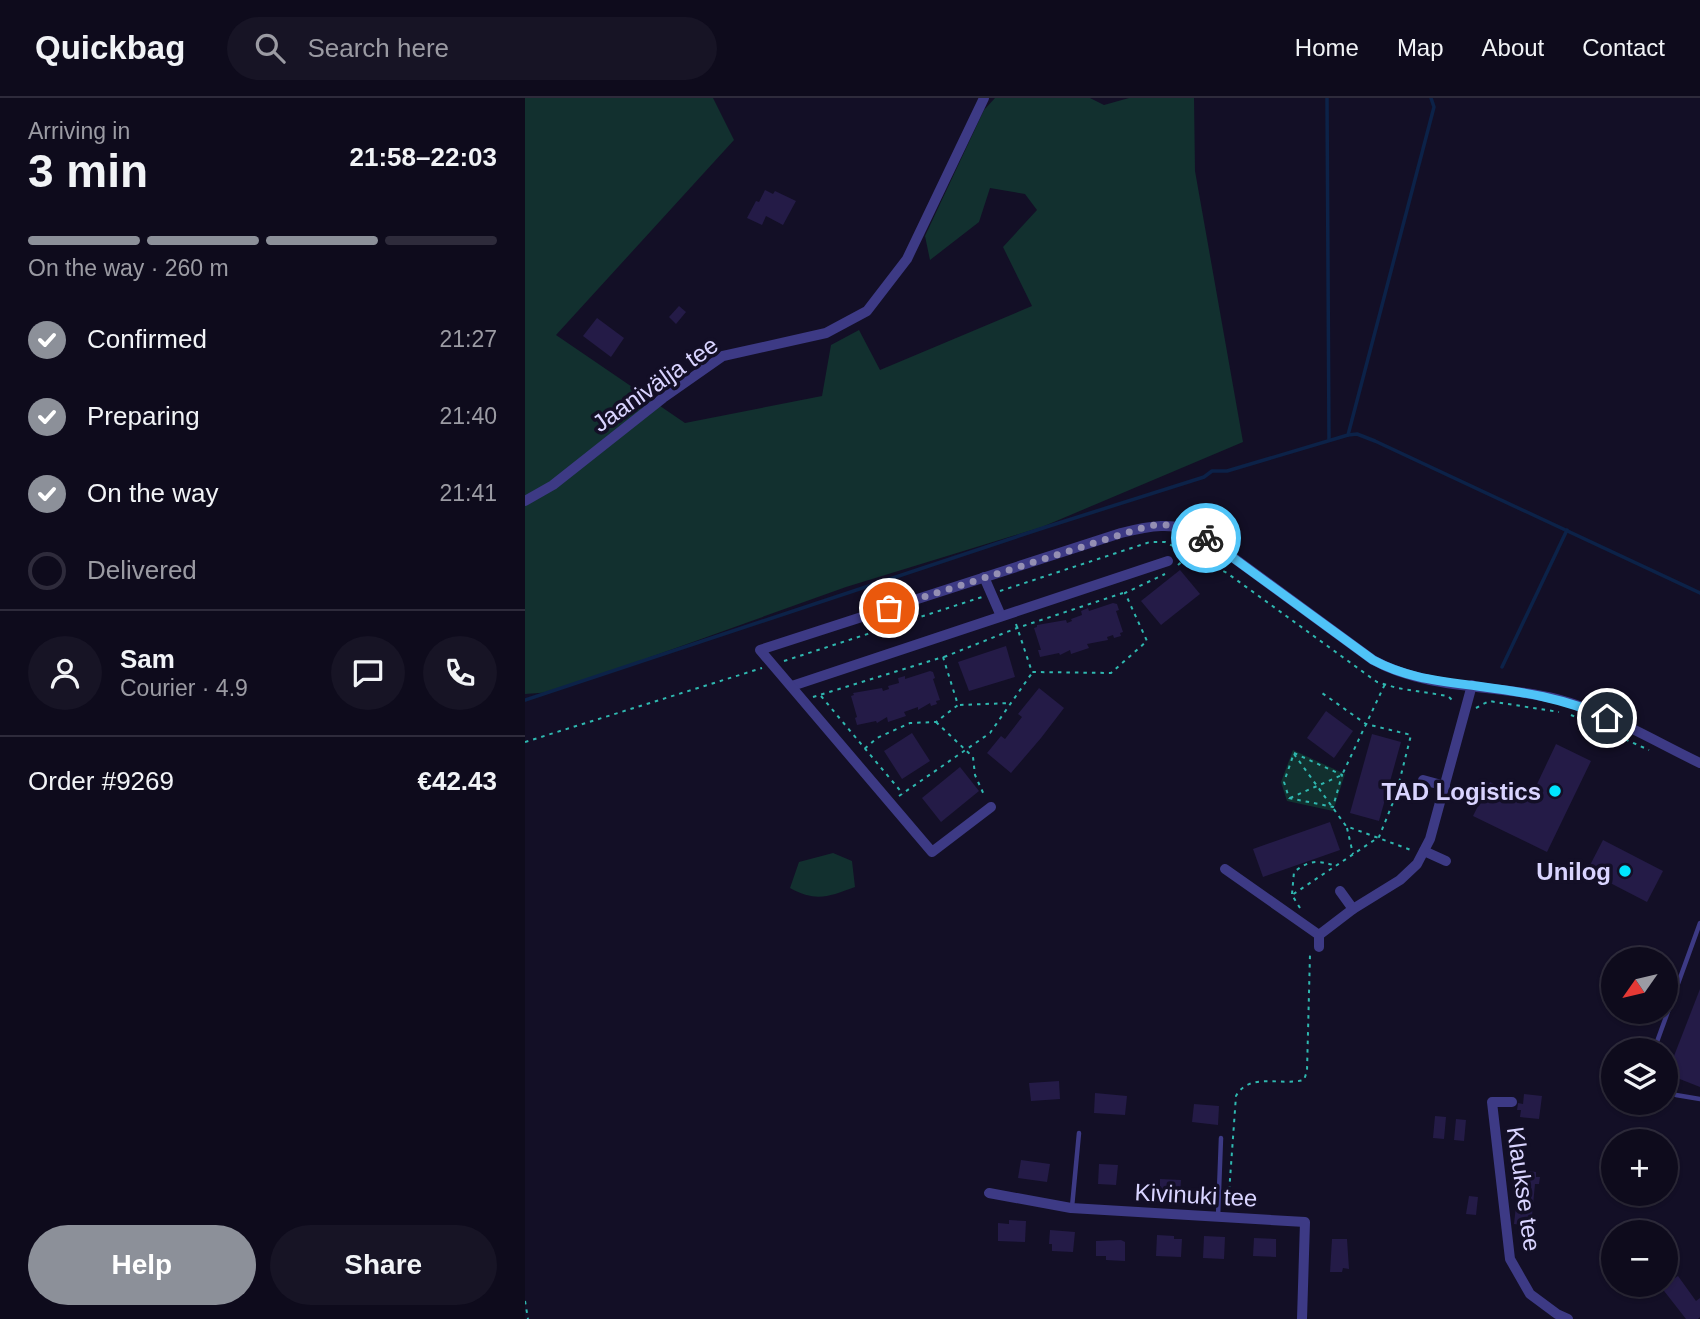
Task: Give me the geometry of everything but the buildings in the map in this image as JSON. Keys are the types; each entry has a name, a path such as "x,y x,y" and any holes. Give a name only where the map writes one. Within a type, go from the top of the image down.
{"street":[{"name":"Jaanivälja tee","path":"525,500 553,485 663,398 723,356 826,333 867,311 907,259 984,98"},
{"path":"991,807 932,852 760,650 984,577 1161,524 1188,528 1201,534 1373,660 1391,670 1428,680 1556,699 1586,708 1700,763"},
{"path":"792,686 1012,612 1172,564"},
{"path":"984,577 1001,616"},
{"path":"1319,935 1353,909 1400,880 1417,864 1420,852 1430,839 1472,685"},
{"path":"1423,780 1445,786"},
{"path":"1420,852 1446,861"},
{"path":"1225,869 1319,935"},
{"path":"1341,891 1353,909"},
{"path":"1319,935 1319,947"},
{"name":"Klaukse tee","path":"1512,1102 1492,1102 1510,1259 1530,1294 1568,1319"},
{"name":"Kivinuki tee","path":"989,1193 1072,1208 1305,1222 1302,1319"}],"lane":[{"path":"1658,1038 1700,923"},
{"path":"1678,1095 1700,1099"},
{"path":"1072,1208 1079,1133"},
{"path":"1221,1138 1223,1219"}],"path":[{"path":"525,742 1150,542 1165,542 1227,573 1377,682 1448,696 1458,706 1467,709 1477,708 1489,701 1566,713 1654,753"},
{"path":"1172,564 1190,554"},
{"path":"804,700 943,657 1017,628 1125,593 1168,573"},
{"path":"1032,672 1111,673 1147,641 1125,593"},
{"path":"1012,612 1032,672"},
{"path":"943,657 958,705"},
{"path":"890,803 990,733 1032,672"},
{"path":"1333,807 1342,775 1385,684"},
{"path":"1292,895 1379,837 1396,794 1411,735 1366,723 1322,693"},
{"path":"820,695 902,794"},
{"path":"853,758 877,738 910,723 936,722 958,705 1010,704"},
{"path":"936,722 972,757 975,775 991,807"},
{"path":"1294,753 1342,775"},
{"path":"1294,753 1346,826 1353,855"},
{"path":"1289,798 1284,782 1294,753"},
{"path":"1289,798 1342,775"},
{"path":"1289,798 1333,807"},
{"path":"1346,826 1420,852"},
{"path":"1305,916 1292,895 1294,872 1305,863 1320,861 1336,866"},
{"path":"1223,1219 1236,1096 1240,1087 1251,1081 1293,1083 1304,1080 1307,1071 1310,955"},
{"path":"525,1301 528,1319"}],"green space":[{"path":"525,98 713,98 734,140 556,335 685,423 822,396 831,345 859,330 880,370 1032,306 1003,247 1037,210 1025,194 990,188 979,222 930,260 925,236 984,110 995,98 1090,98 1104,105 1129,98 1194,98 1195,171 1243,442 1042,527 846,587 553,692 525,694"},
{"path":"1293,750 1345,774 1333,811 1287,801 1281,782"},
{"path":"833,853 852,861 855,887 822,897 807,895 790,888 799,862"}],"waterway":[{"path":"1327,98 1329,439"},
{"path":"525,700 1204,477 1212,471 1227,471 1348,435 1434,107 1431,98"},
{"path":"1348,435 1357,434 1375,441 1700,593"},
{"path":"1502,667 1567,530"}],"way so far":[{"path":"889,608 1148,526 1174,525 1188,528 1206,538"}],"place":[{"name":"TAD Logistics","path":"1555,791"},
{"name":"Unilog","path":"1625,871"}],"route":[{"path":"1206,538 1373,660 1391,670 1428,680 1556,699 1607,718"}]}
